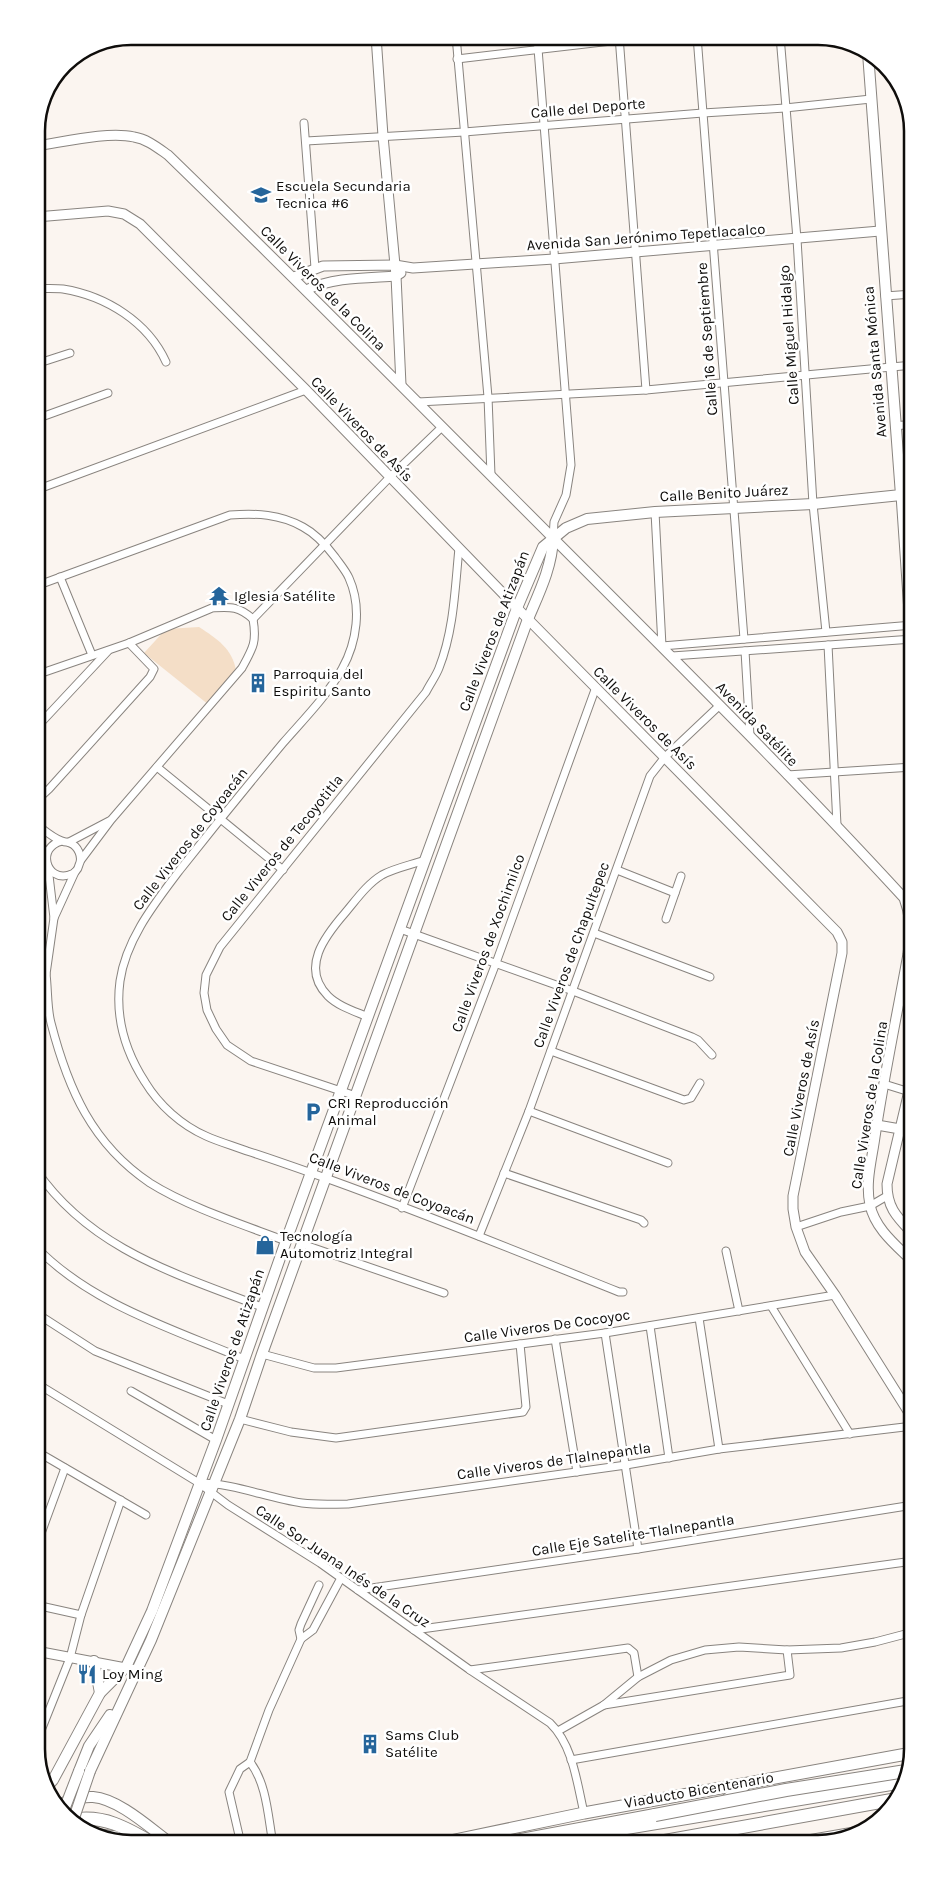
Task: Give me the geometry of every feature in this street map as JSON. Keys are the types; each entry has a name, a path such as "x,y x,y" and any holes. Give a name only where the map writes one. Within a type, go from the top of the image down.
{"highway":[{"name":"Viaducto Bicentenario","path":"547,1835 786,1790 900,1772"},
{"path":"585,1835 897,1783"},
{"path":"712,1814 745,1784"},
{"path":"698,1835 887,1801"},
{"path":"876,1803 884,1805"},
{"path":"80,1819 89,1818 114,1823 137,1835"}],"main road":[{"name":"Avenida Santa Mónica","path":"869,62 901,495"},
{"name":"Calle Benito Juárez","path":"553,538 566,528 587,519 655,512 813,504 901,495"},
{"name":"Calle Viveros de Atizapán","path":"85,1771 128,1687 131,1669 216,1440 262,1307 517,608 538,555 543,547 553,538"},
{"name":"Calle Viveros de Atizapán","path":"52,1781 100,1693 131,1669 151,1640 213,1488 240,1419 528,619 550,566 553,555 553,538"},
{"path":"94,1661 100,1693"},
{"path":"484,1835 584,1813 903,1755"},
{"path":"66,1806 85,1771"},
{"path":"74,1814 85,1771"},
{"path":"64,1803 92,1796 122,1808 160,1835"}],"street":[{"path":"377,45 382,136 396,276 401,385"},
{"path":"456,45 488,398 491,475"},
{"path":"538,45 571,466 566,494 554,522 553,538"},
{"path":"457,59 568,45"},
{"path":"620,45 646,390"},
{"name":"Calle 16 de Septiembre","path":"698,45 732,509 744,639"},
{"name":"Calle Miguel Hidalgo","path":"781,45 797,239 813,504 826,632"},
{"name":"Calle del Deporte","path":"306,141 464,132 785,108 871,98"},
{"path":"304,123 315,268"},
{"name":"Calle Viveros de la Colina","path":"45,145 109,136 134,137 145,140 168,155 294,277 553,538"},
{"name":"Calle Viveros de Asís","path":"45,215 108,211 124,214 140,224 306,390 517,608 837,932 842,942 842,953 793,1196 793,1209 796,1227 805,1252 835,1295 904,1405"},
{"name":"Avenida San Jerónimo Tepetlacalco","path":"294,277 323,266 395,265 413,268 714,246 880,231"},
{"name":"Avenida San Jerónimo Tepetlacalco","path":"306,290 320,283 337,280 396,276 413,268"},
{"path":"45,288 63,289 96,298 123,312 148,332 161,350 166,362"},
{"path":"885,296 904,295"},
{"path":"45,361 70,353"},
{"path":"418,402 646,390 904,366"},
{"path":"45,487 306,390"},
{"path":"45,416 108,393"},
{"path":"895,426 904,425"},
{"path":"253,619 442,426"},
{"name":"Avenida Santa Mónica","path":"901,495 904,522"},
{"path":"655,512 662,646 904,626"},
{"name":"Calle Viveros de Coyoacán","path":"45,583 230,515 253,513 276,516 304,527 326,544 348,576 355,594 357,617 354,640 342,669 158,898 133,940 120,978 118,1000 124,1041 147,1085 167,1109 185,1124 206,1137 326,1178 623,1292"},
{"name":"Avenida Satélite","path":"553,538 720,705 837,825 904,898"},
{"name":"Calle Viveros de Tecoyotitla","path":"356,1096 251,1061 228,1045 216,1029 207,1010 204,993 206,975 220,947 426,692 435,677 448,638 453,610 459,548"},
{"path":"60,577 92,655"},
{"path":"45,672 129,643 212,608 226,607 242,610 253,619 256,635 251,651 242,668 111,820 81,860 54,918"},
{"path":"672,656 904,640"},
{"path":"45,793 150,677 154,669 129,643"},
{"path":"828,645 837,825"},
{"path":"45,718 109,650"},
{"path":"745,651 750,736"},
{"name":"Calle Viveros de Xochimilco","path":"402,1208 496,963 596,688"},
{"name":"Calle Viveros de Chapultepec","path":"479,1236 529,1111 650,776 665,757 720,705"},
{"path":"158,767 282,870"},
{"path":"787,775 904,768"},
{"path":"111,820 50,847 46,855 54,918 46,974 50,1022 70,1083 89,1122 109,1148 127,1166 151,1183 181,1200 286,1241"},
{"path":"45,830 75,846 80,852 81,860"},
{"path":"368,1017 344,1007 328,996 318,981 314,963 323,942 334,925 370,884 383,874 425,860"},
{"path":"48,867 54,873 61,876 75,872"},
{"path":"617,870 675,893"},
{"path":"666,919 681,876"},
{"path":"400,929 573,991 692,1037 703,1044 712,1055"},
{"path":"594,933 710,977"},
{"name":"Calle Viveros de la Colina","path":"904,983 884,1084 869,1178 870,1206 882,1230 904,1253"},
{"path":"551,1051 674,1098 684,1100 691,1098 700,1083"},
{"path":"884,1084 904,1090"},
{"path":"529,1111 668,1163"},
{"name":"Calle Viveros de la Colina","path":"887,1196 887,1184 904,1116"},
{"path":"877,1125 900,1129"},
{"path":"504,1173 632,1217 644,1223"},
{"path":"45,1181 64,1204 114,1244 142,1259 262,1307"},
{"path":"796,1227 840,1212 870,1206 887,1196 893,1212 904,1224"},
{"path":"302,1244 444,1293"},
{"path":"726,1251 739,1311"},
{"path":"45,1256 64,1272 113,1303 244,1359"},
{"name":"Calle Viveros De Cocoyoc","path":"262,1354 314,1368 336,1368 605,1334 835,1295"},
{"path":"771,1306 850,1434"},
{"path":"699,1318 719,1449"},
{"path":"45,1319 95,1351 228,1404"},
{"path":"650,1326 669,1458"},
{"path":"605,1334 638,1549"},
{"path":"555,1339 577,1472"},
{"path":"240,1419 292,1432 336,1438 523,1412 526,1407 520,1344"},
{"path":"45,1388 199,1483"},
{"path":"130,1391 216,1440"},
{"name":"Calle Viveros de Tlalnepantla","path":"199,1483 213,1488 301,1503 323,1505 348,1504 626,1466 719,1449 904,1427"},
{"path":"45,1456 146,1515"},
{"path":"45,1523 65,1468"},
{"name":"Calle Sor Juana Inés de la Cruz","path":"213,1488 228,1505 341,1578 470,1670 550,1723 558,1731 571,1760 584,1813"},
{"path":"45,1720 70,1658 81,1615 121,1500"},
{"name":"Calle Eje Satelite-Tlalnepantla","path":"358,1590 638,1549 904,1506"},
{"path":"414,1630 904,1562"},
{"path":"239,1835 230,1792 240,1769 250,1762 269,1710 301,1639 313,1630 341,1578"},
{"path":"301,1639 301,1624 319,1585"},
{"path":"45,1607 81,1615"},
{"path":"558,1731 604,1705 638,1677 671,1660 706,1650 739,1646 787,1650 841,1648 904,1634"},
{"path":"470,1670 628,1648 634,1653 638,1677"},
{"path":"604,1705 790,1675 787,1650"},
{"path":"45,1653 131,1669"},
{"path":"571,1760 904,1702"},
{"path":"250,1762 257,1770 261,1781 271,1835"}],"shaded area":[{"path":"199,627 223,645 231,656 236,671 209,705 144,653 166,629"}],"place":[{"name":"Escuela Secundaria Tecnica #6","path":"261,195"},
{"name":"Iglesia Satélite","path":"219,596"},
{"name":"Parroquia del Espiritu Santo","path":"258,683"},
{"name":"CRI Reproducción Animal","path":"313,1112"},
{"name":"Tecnología Automotriz Integral","path":"265,1245"},
{"name":"Loy Ming","path":"87,1674"},
{"name":"Sams Club Satélite","path":"370,1744"}]}
